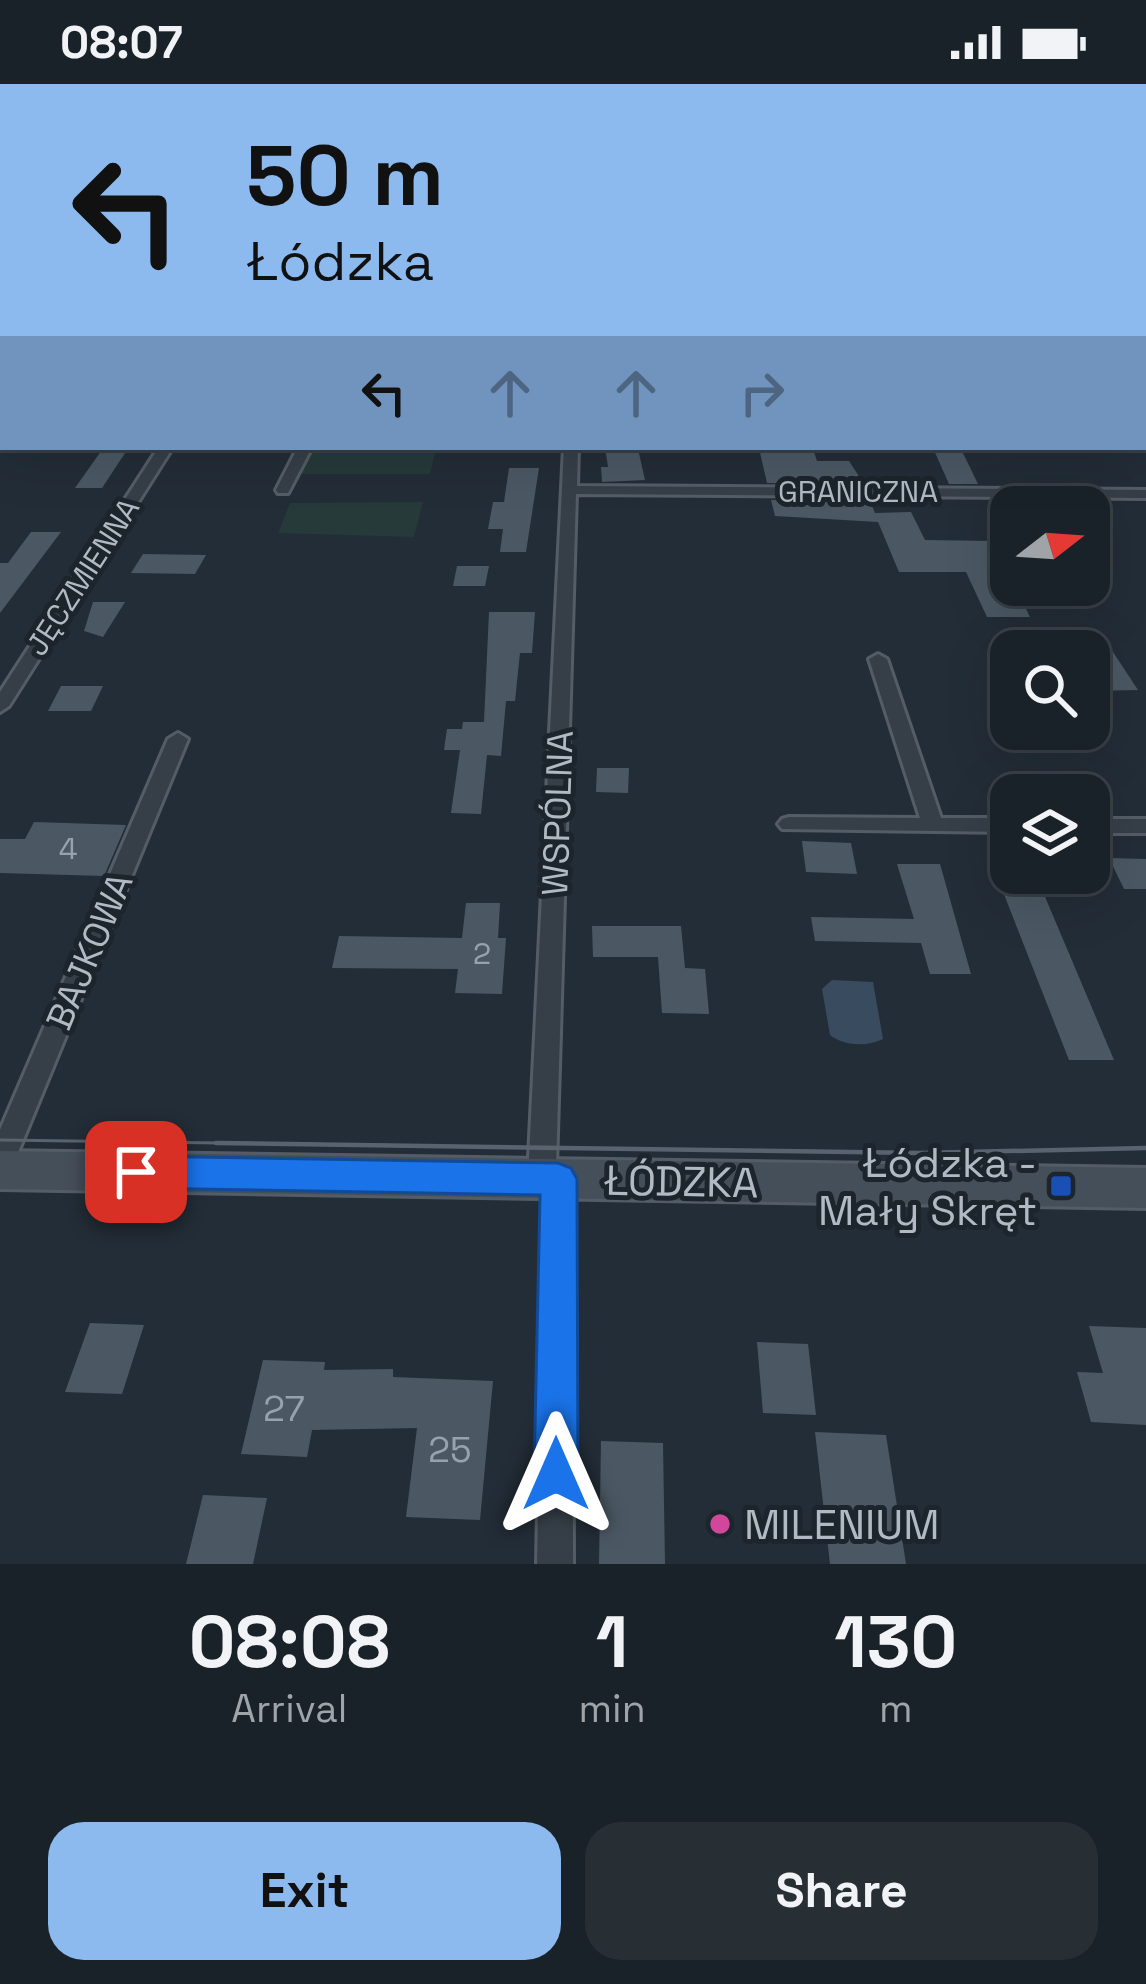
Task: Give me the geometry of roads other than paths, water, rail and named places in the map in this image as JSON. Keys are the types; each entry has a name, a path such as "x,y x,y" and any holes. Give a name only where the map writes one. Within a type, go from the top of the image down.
{"main road":[{"name":"ŁÓDZKA","path":"0,1166 1146,1187"}],"street":[{"name":"JĘCZMIENNA","path":"0,706 164,450"},
{"path":"284,490 304,450"},
{"name":"WSPÓLNA","path":"555,1564 550,1179 572,450"},
{"name":"GRANICZNA","path":"570,490 1146,494"},
{"path":"878,659 933,824"},
{"name":"BAJKOWA","path":"0,1166 178,739"},
{"path":"789,824 990,825"},
{"path":"1110,826 1146,826"}],"water":[{"path":"832,980 873,982 883,1039 856,1044 830,1035 822,989"}],"tram line":[{"path":"0,1140 312,1144"},
{"path":"216,1143 312,1144"},
{"path":"312,1144 429,1146"},
{"path":"312,1144 920,1153 1146,1148"}],"place":[{"name":"Łódzka - Mały Skręt","path":"1061,1186"},
{"name":"MILENIUM","path":"720,1524"}]}
